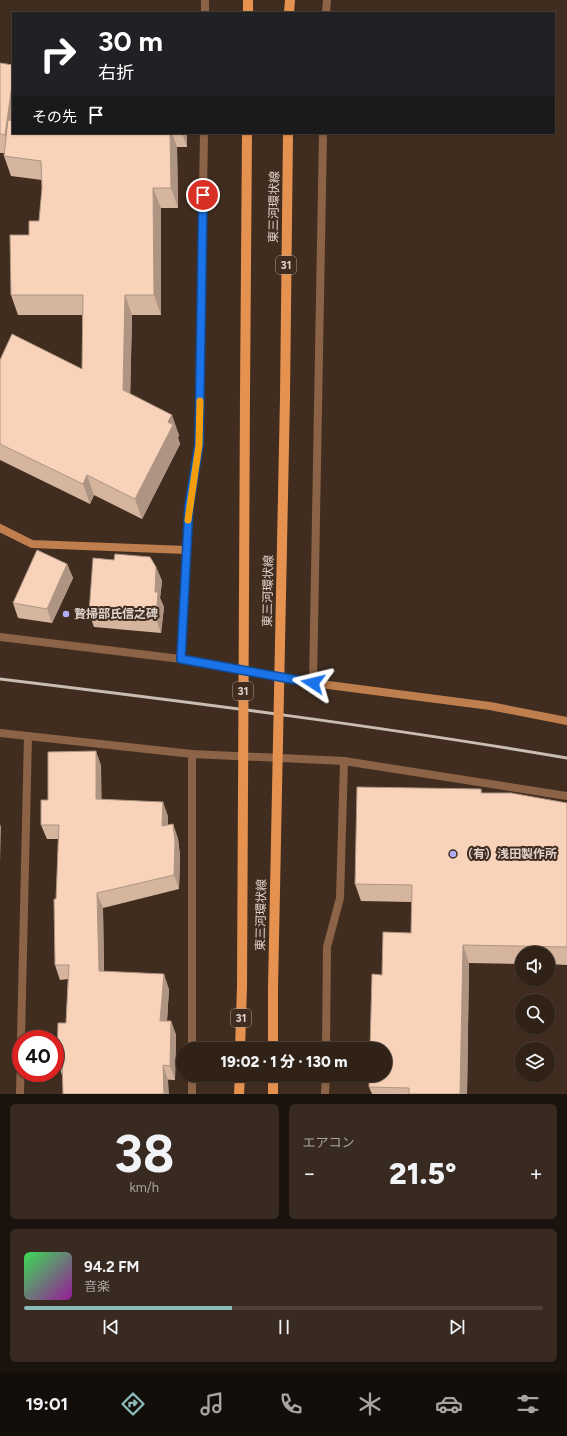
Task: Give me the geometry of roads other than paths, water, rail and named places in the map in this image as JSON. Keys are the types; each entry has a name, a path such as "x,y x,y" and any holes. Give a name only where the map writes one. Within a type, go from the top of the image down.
{"main road":[{"path":"248,0 248,12"},
{"path":"290,0 290,12"},
{"name":"東三河環状線","path":"240,1042 242,987 247,134"},
{"name":"東三河環状線","path":"273,1042 285,397 288,134"},
{"path":"240,1082 240,1094"},
{"path":"272,1094 273,1082"}],"street":[{"path":"205,12 206,0"},
{"path":"326,12 327,0"},
{"path":"181,659 189,506 199,445 204,134"},
{"path":"313,683 323,134"},
{"path":"0,528 32,544 186,550"},
{"path":"0,637 181,659 313,683 490,706 567,721"},
{"path":"0,733 192,754 344,761 567,796"},
{"path":"21,1030 28,736"},
{"path":"192,754 192,1042"},
{"path":"326,1042 327,947 340,898 344,761"},
{"path":"20,1082 20,1094"},
{"path":"192,1082 192,1094"},
{"path":"326,1082 326,1094"}],"railway":[{"path":"0,679 284,715 426,735 567,758"}],"place":[{"name":"贄掃部氏信之碑","path":"66,614"},
{"name":"（有）浅田製作所","path":"453,854"}]}
